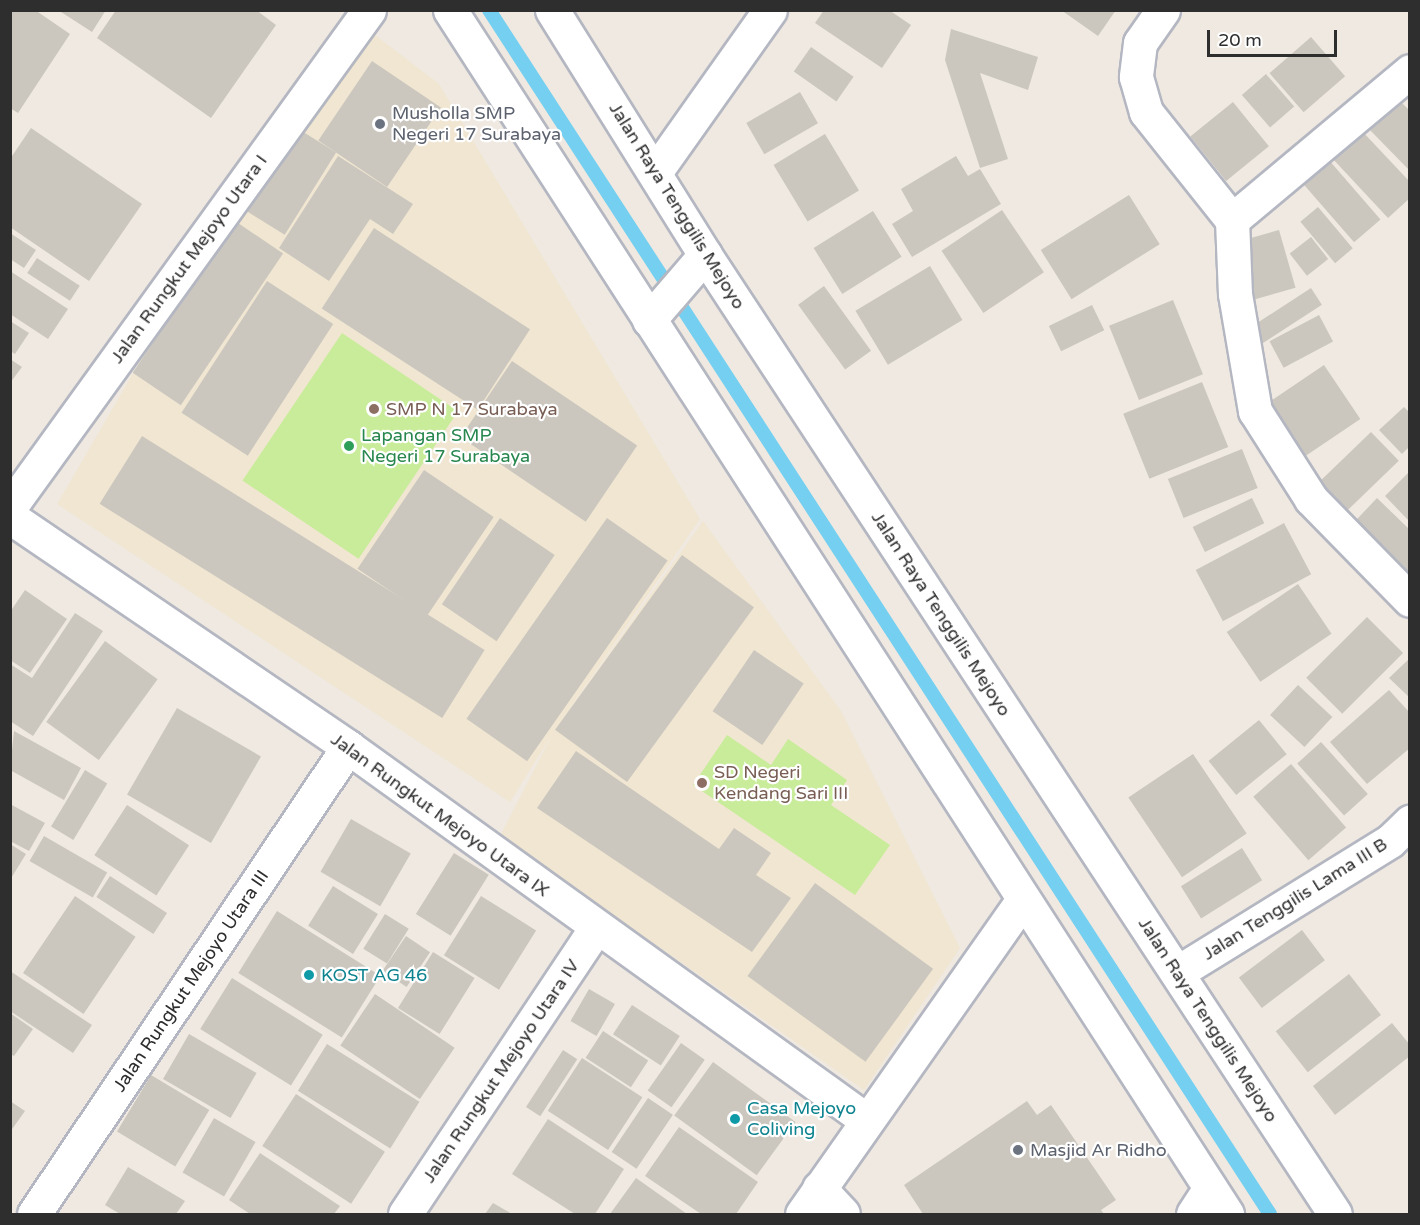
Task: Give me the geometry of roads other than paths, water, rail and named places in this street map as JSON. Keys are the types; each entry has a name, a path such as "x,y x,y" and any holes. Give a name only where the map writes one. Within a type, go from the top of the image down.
{"street":[{"name":"Jalan Rungkut Mejoyo Utara I","path":"10,507 369,10"},
{"path":"450,10 654,314 1023,900 1210,1206"},
{"name":"Jalan Raya Tenggilis Mejoyo","path":"552,10 656,171 700,260 1178,972 1335,1215"},
{"path":"656,171 770,10"},
{"path":"1163,10 1140,43 1136,77 1146,112 1232,220 1234,294 1256,411 1311,499 1410,600"},
{"path":"1232,220 1410,71"},
{"path":"654,314 700,260"},
{"name":"Jalan Rungkut Mejoyo Utara IX","path":"10,517 348,747 596,928 865,1119"},
{"name":"Jalan Rungkut Mejoyo Utara III","path":"34,1215 348,747"},
{"name":"Jalan Tenggilis Lama III B","path":"1178,972 1389,841 1410,822"},
{"path":"843,1215 810,1201 865,1119 1023,900"},
{"name":"Jalan Rungkut Mejoyo Utara IV","path":"405,1215 596,928"}],"waterway":[{"path":"489,10 1270,1214"}],"place":[{"name":"Musholla SMP Negeri 17 Surabaya","path":"380,124"},
{"name":"SMP N 17 Surabaya","path":"374,409"},
{"name":"Lapangan SMP Negeri 17 Surabaya","path":"349,446"},
{"name":"SD Negeri Kendang Sari III","path":"702,783"},
{"name":"KOST AG 46","path":"309,975"},
{"name":"Casa Mejoyo Coliving","path":"735,1119"},
{"name":"Masjid Ar Ridho","path":"1018,1150"}]}
